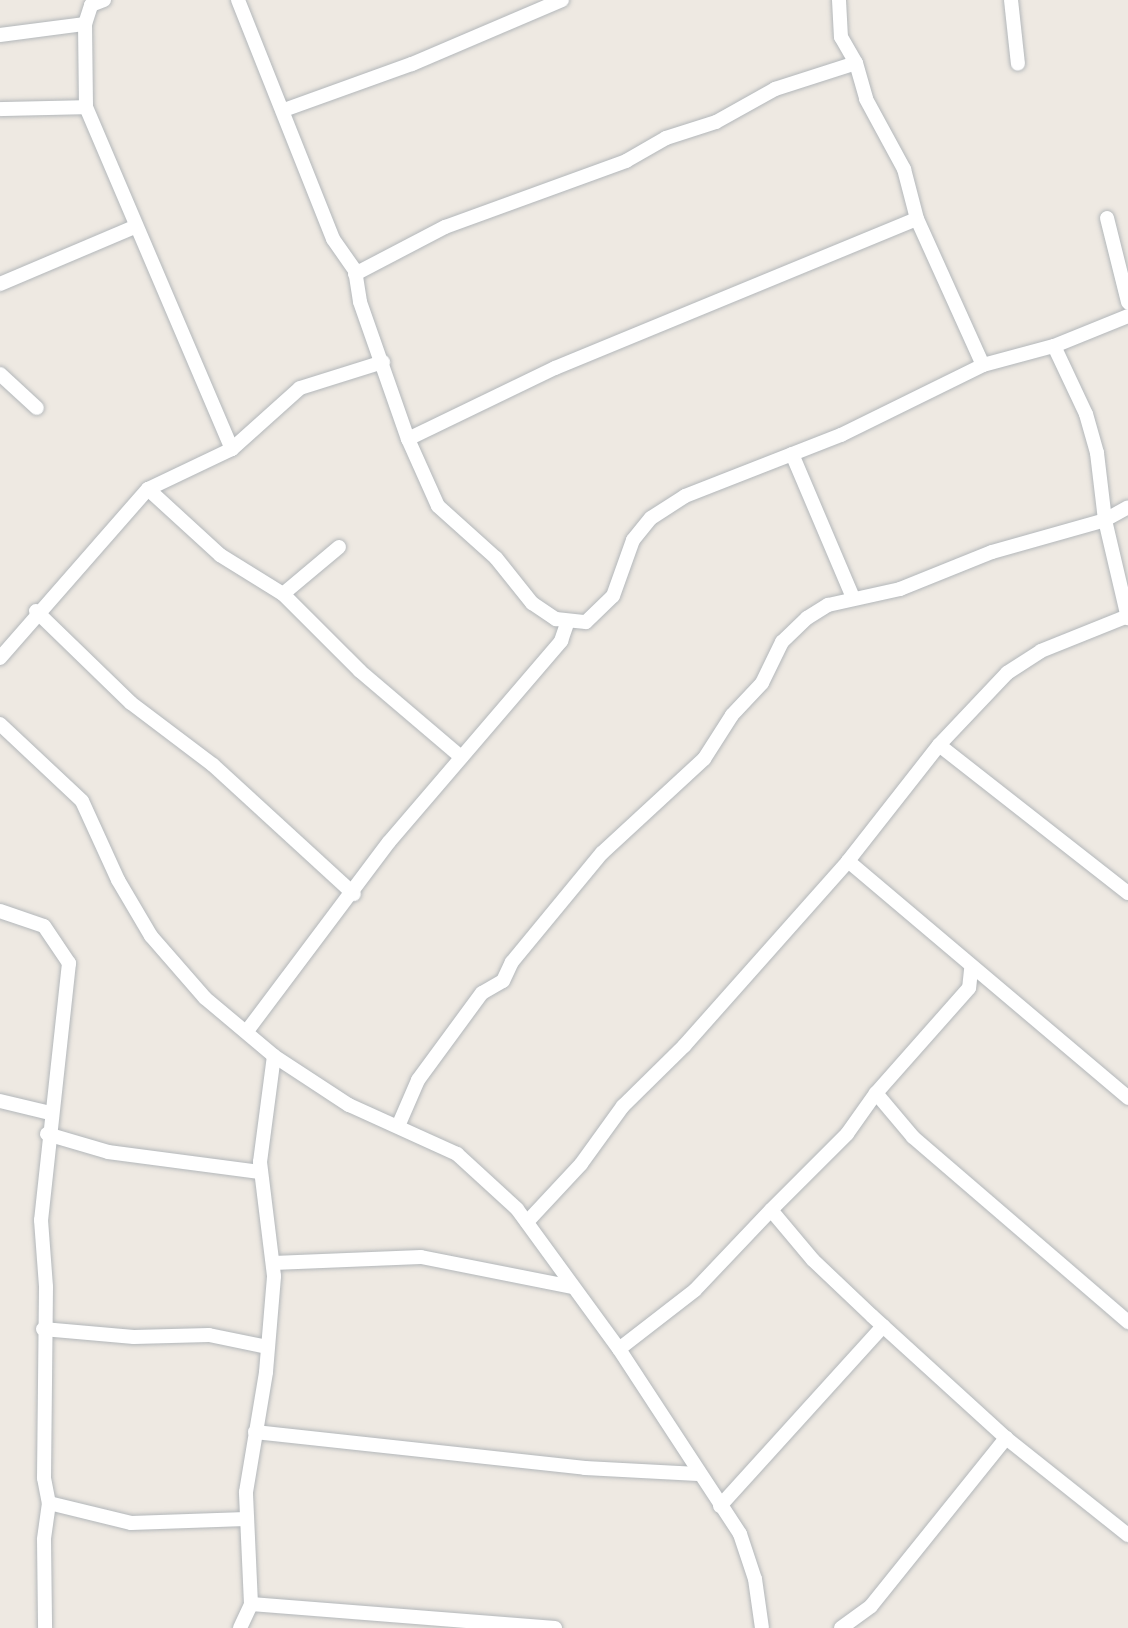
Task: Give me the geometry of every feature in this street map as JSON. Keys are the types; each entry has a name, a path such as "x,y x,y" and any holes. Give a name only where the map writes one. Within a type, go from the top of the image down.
{"street":[{"path":"104,0 91,5 85,24 86,107 134,227 232,449"},
{"path":"238,0 333,239 355,274 360,302 408,439 438,506 496,558 532,603 568,621 586,622 613,596 633,540 651,518 685,496 792,454 983,365 1054,346 1128,316"},
{"path":"284,110 412,64 562,0"},
{"path":"839,0 841,37 856,63 866,99 904,169 917,219 983,365"},
{"path":"1011,0 1018,64"},
{"path":"0,35 85,24"},
{"path":"355,274 445,227 626,161 666,138 716,122 775,89 856,63"},
{"path":"0,109 86,107"},
{"path":"1107,218 1128,302"},
{"path":"408,439 555,368 727,301 857,239 917,219"},
{"path":"0,284 134,227"},
{"path":"527,1222 581,1164 623,1106 684,1046 848,861 939,745 1007,673 1041,651 1128,616 1105,520 1086,414 1054,346"},
{"path":"0,658 36,611 148,489 232,449 300,388 383,362"},
{"path":"1,380 37,408"},
{"path":"792,454 853,598"},
{"path":"148,489 220,555 283,594 360,671 461,757"},
{"path":"399,1124 418,1080 482,993 503,981 512,962 602,853 704,759 732,715 762,683 782,642 807,618 853,598 891,592 992,552 1105,520 1128,507"},
{"path":"283,594 339,547"},
{"path":"36,611 131,703 213,765 354,894"},
{"path":"247,1031 354,894 389,842 561,641 568,621"},
{"path":"0,724 82,801 151,936 205,998 274,1056 349,1105 399,1124 486,1176 527,1222 619,1349 720,1506 750,1561 762,1628"},
{"path":"939,745 1128,893"},
{"path":"848,861 938,934 971,970 1028,1010 1128,1098"},
{"path":"0,911 44,926 69,963 47,1134 43,1329 44,1478 49,1503 44,1540 45,1628"},
{"path":"619,1349 695,1290 847,1134 876,1093 969,988 971,970"},
{"path":"240,1628 251,1604 246,1519 267,1347 273,1263 260,1172 274,1056"},
{"path":"876,1093 913,1137 1128,1322"},
{"path":"0,1101 50,1113"},
{"path":"47,1134 108,1152 260,1172"},
{"path":"771,1210 813,1260 1006,1438 1128,1535"},
{"path":"273,1263 421,1257 573,1287"},
{"path":"720,1506 883,1326"},
{"path":"43,1329 134,1337 209,1335 267,1347"},
{"path":"255,1432 585,1468 698,1474"},
{"path":"850,1626 942,1522 1006,1438"},
{"path":"49,1503 131,1523 246,1519"},
{"path":"251,1604 555,1628"}]}
